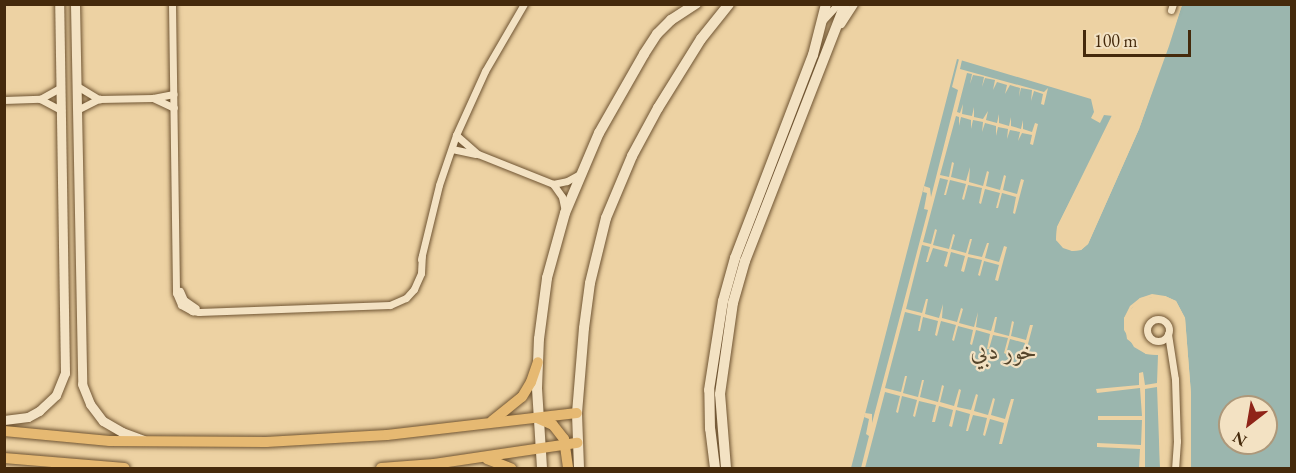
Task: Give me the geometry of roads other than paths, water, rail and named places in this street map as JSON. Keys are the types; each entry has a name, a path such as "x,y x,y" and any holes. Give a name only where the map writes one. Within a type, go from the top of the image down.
{"main road":[{"path":"542,468 538,418 538,362 547,278 565,213 580,174 609,113 657,34 671,20 696,4"},
{"path":"579,468 577,413 590,283 597,250 614,197 632,156 662,100 701,39 729,4"},
{"path":"715,468 710,429 709,390 723,301 735,258 813,55 824,20 824,4"},
{"path":"726,468 720,394 733,303 749,251 845,4"},
{"path":"484,424 502,415 522,397 531,382 538,362"},
{"path":"4,430 76,439 185,443 286,441 387,435 577,413"},
{"path":"538,418 557,429 565,445 568,468"},
{"path":"381,468 481,458 577,443"},
{"path":"4,458 125,468"},
{"path":"481,458 511,468"}],"street":[{"path":"4,420 28,417 48,404 61,385 65,373 59,4"},
{"path":"75,4 82,384 90,404 103,421 122,432 144,440"},
{"path":"172,4 178,283 176,293 182,305 192,311 377,306 397,299 408,290 416,278 436,194 456,135 485,71 524,4"},
{"path":"824,20 838,4"},
{"path":"832,42 854,4"},
{"path":"77,86 99,99"},
{"path":"4,100 40,99 60,88"},
{"path":"77,110 99,99 153,98 174,94"},
{"path":"153,98 174,108"},
{"path":"40,99 61,110"},
{"path":"456,135 478,154"},
{"path":"452,149 478,154 553,184 562,197 565,213"},
{"path":"553,184 567,181 580,174"},
{"path":"1170,354 1158,341 1147,334 1147,326 1152,320 1159,318 1169,327 1170,354 1175,379 1177,441 1175,468"},
{"path":"1158,341 1168,334"}],"water":[{"name":"خور دبي","path":"1182,5 1291,5 1291,468 1191,468 1191,394 1185,318 1176,301 1165,296 1140,298 1124,318 1127,339 1146,354 1158,355 1160,468 851,468 957,59 1091,99 1094,112 1091,118 1100,123 1104,115 1112,115 1057,227 1056,240 1072,251 1081,250 1088,244 1139,129"}]}
